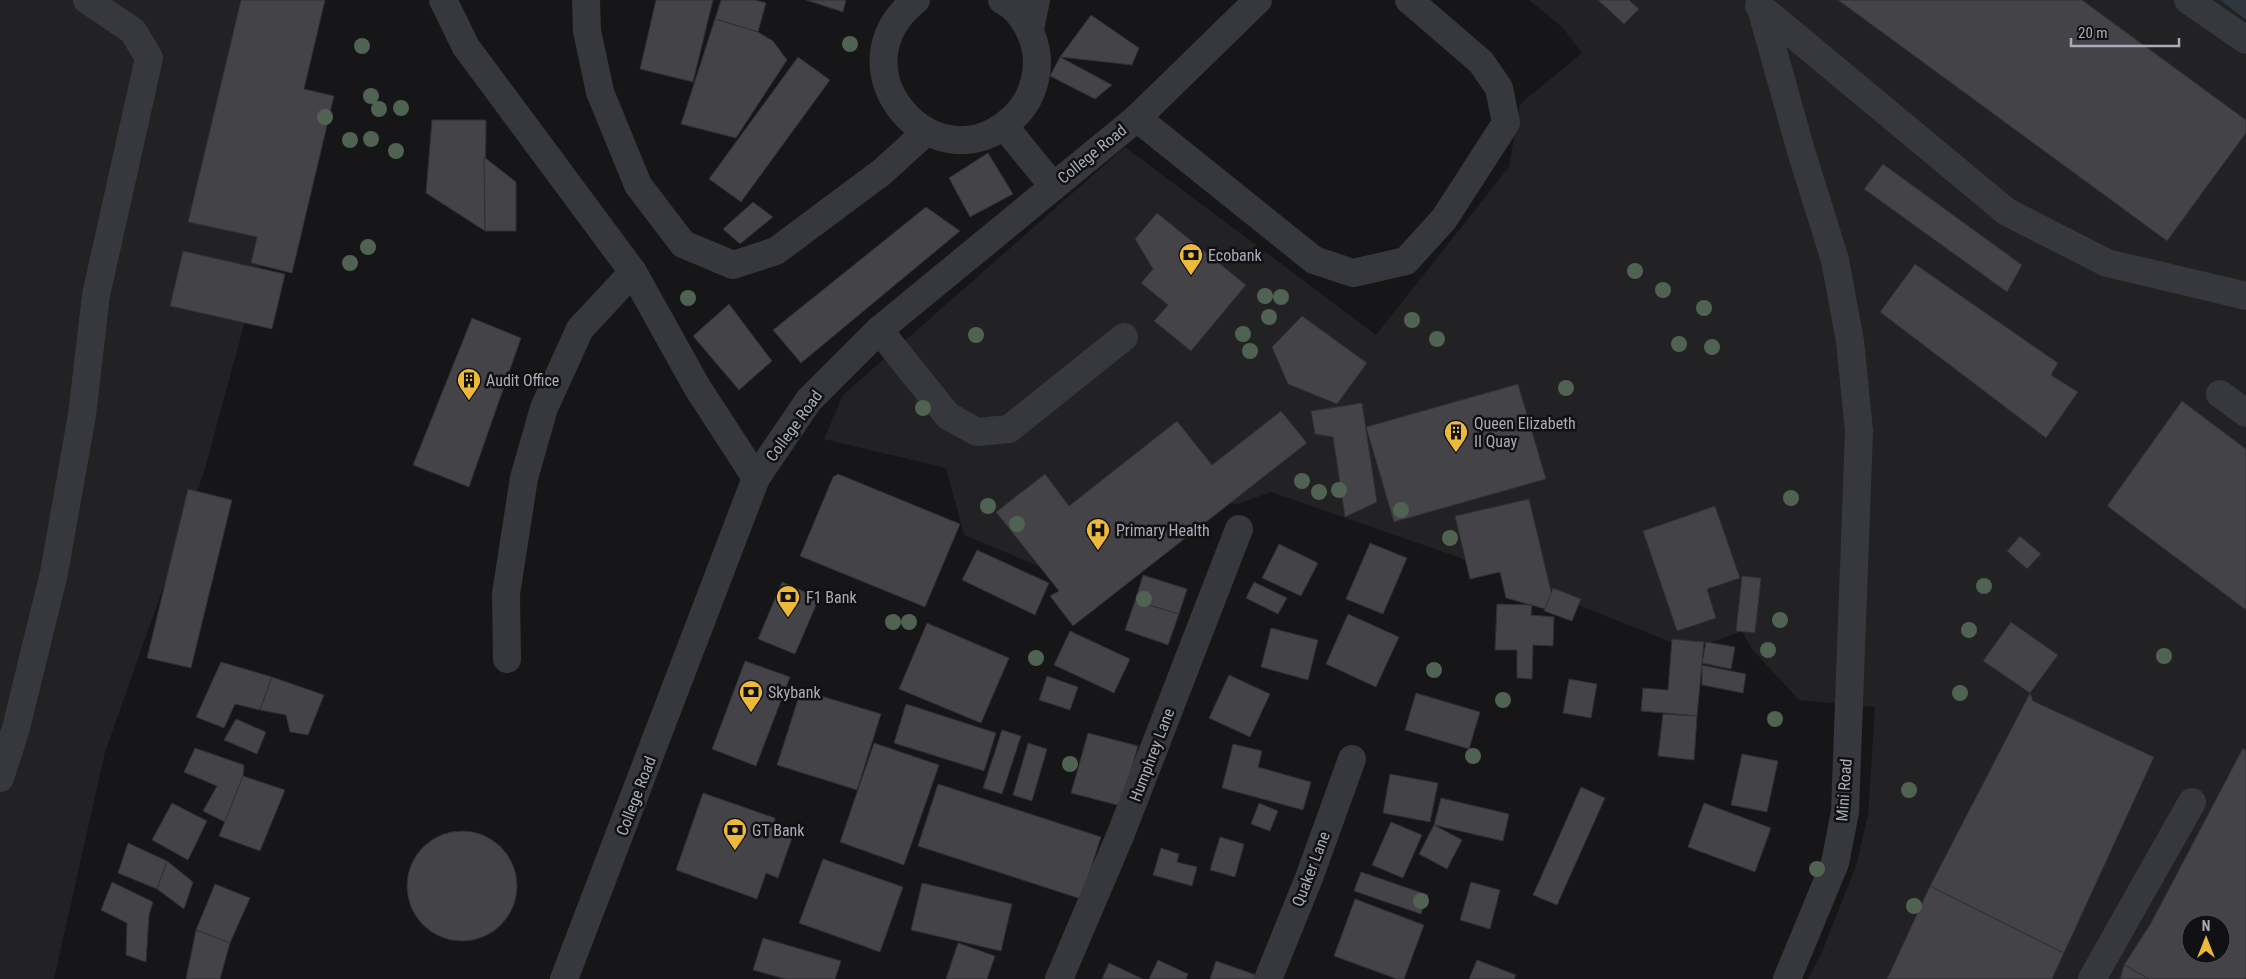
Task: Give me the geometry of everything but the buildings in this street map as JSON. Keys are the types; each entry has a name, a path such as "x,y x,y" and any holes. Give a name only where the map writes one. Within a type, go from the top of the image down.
{"street":[{"path":"0,778 16,728 54,573 82,415 96,295 149,58 133,31 87,0"},
{"path":"443,0 466,47 507,105 633,272 697,387 756,478"},
{"path":"586,0 587,31 600,92 638,185 683,244 733,265 776,251 882,172 926,132"},
{"path":"916,0 897,20 886,43 883,69 890,94 905,116 926,132 952,139 979,138 1004,126 1020,111 1032,93 1037,72 1030,30 1036,0"},
{"path":"1002,0 1009,4 1030,30"},
{"name":"College Road","path":"564,979 641,784 756,478 809,400 879,330 1137,118 1258,0"},
{"path":"1137,118 1314,260 1353,273 1406,261 1444,219 1506,123 1498,88 1481,62 1409,0"},
{"path":"2188,0 2246,40"},
{"path":"1755,4 2007,212 2107,263 2246,296"},
{"name":"Mini Road","path":"1755,4 1835,260 1850,342 1859,431 1845,812 1835,863 1787,979"},
{"path":"1004,126 1053,186"},
{"path":"507,659 506,594 524,478 544,408 580,329 633,272"},
{"path":"879,330 948,416 977,432 1008,429 1124,337"},
{"path":"2220,394 2246,413"},
{"name":"Humphrey Lane","path":"1059,979 1120,836 1239,530"},
{"name":"Quaker Lane","path":"1268,979 1309,878 1352,759"},
{"path":"2092,979 2192,802"}],"shaded area":[{"path":"0,0 279,0 273,218 204,472 105,752 54,979 0,979"},
{"path":"1529,0 2220,0 2246,20 2246,979 1808,979 1822,952 1856,866 1868,815 1875,707 1799,700 1751,648 1742,631 1691,650 1455,556 1271,492 1238,504 1212,502 1098,591 964,535 946,468 824,439 843,395 1125,147 1376,335 1509,167 1520,104 1582,53 1563,28"},
{"path":"2220,0 2246,0 2246,20"}],"place":[{"name":"Ecobank","path":"1191,276"},
{"name":"Audit Office","path":"469,401"},
{"name":"Queen Elizabeth II Quay","path":"1456,453"},
{"name":"Primary Health","path":"1098,551"},
{"name":"F1 Bank","path":"788,618"},
{"name":"Skybank","path":"751,713"},
{"name":"GT Bank","path":"735,851"}]}
